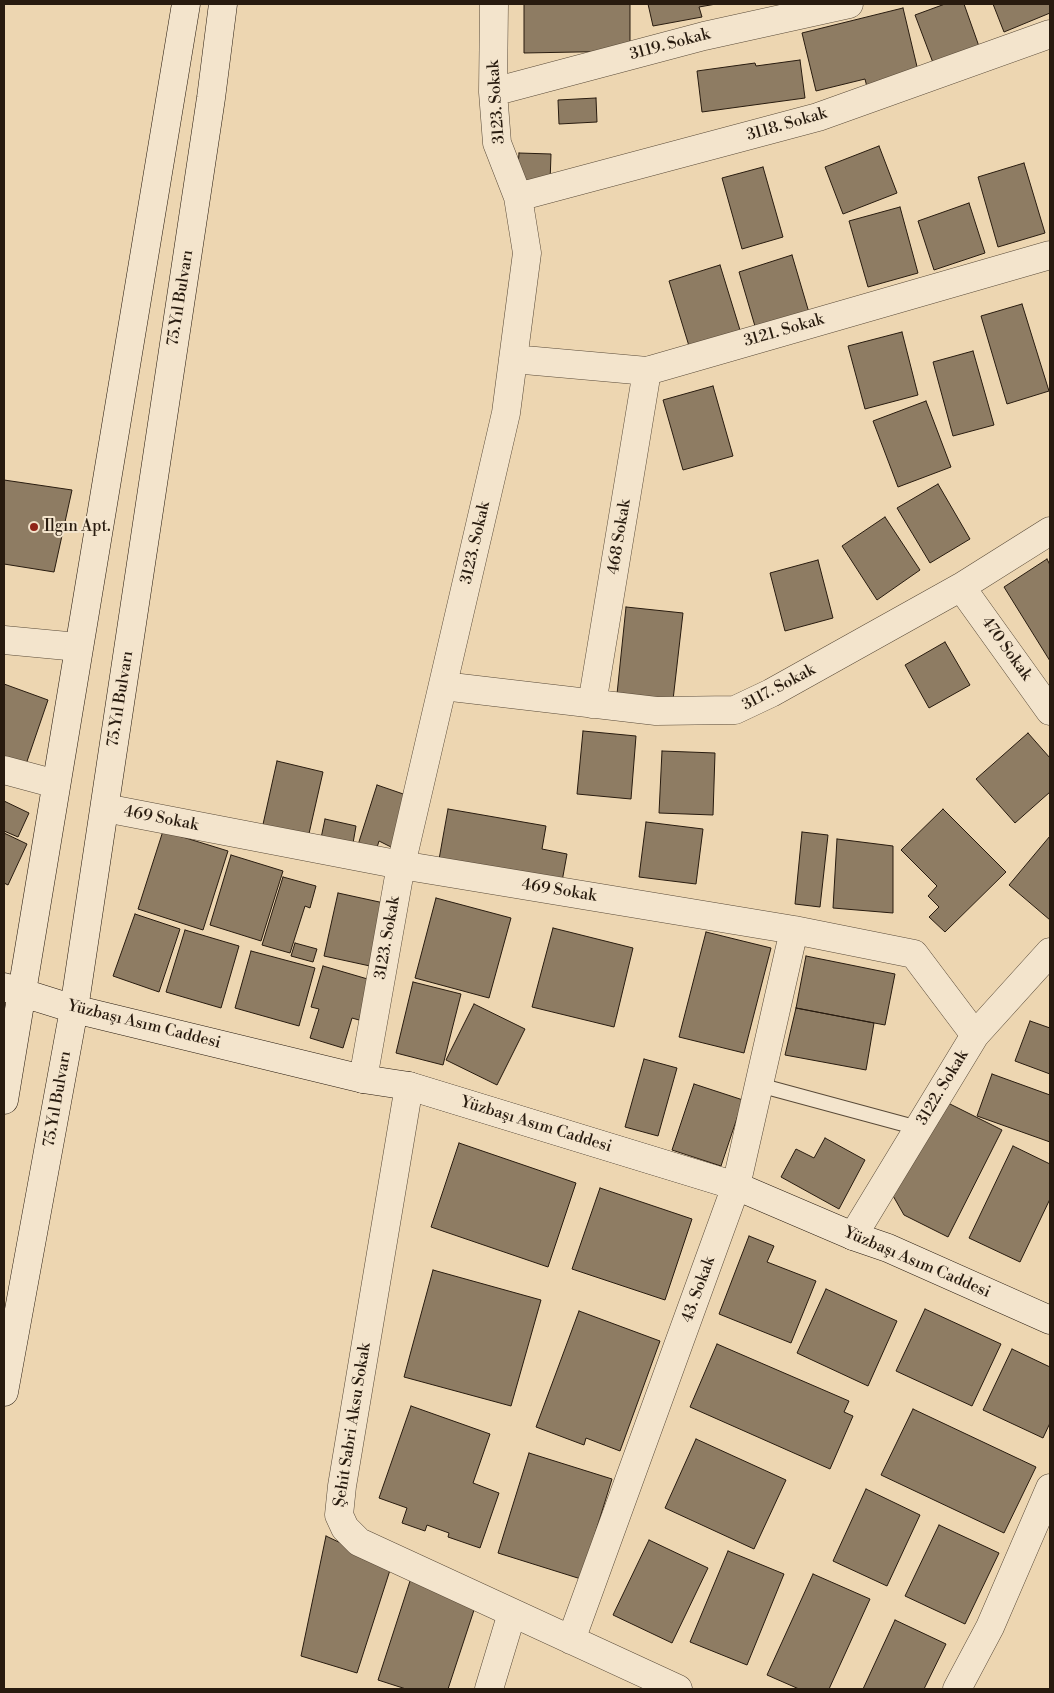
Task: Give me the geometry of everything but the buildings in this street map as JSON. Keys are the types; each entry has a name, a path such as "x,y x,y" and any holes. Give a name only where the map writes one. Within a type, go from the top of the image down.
{"street":[{"path":"4,1100 12,990 56,784 186,4"},
{"name":"75.Yıl Bulvarı","path":"4,1392 74,1009 211,98 223,4"},
{"name":"3123. Sokak","path":"364,1079 401,865 506,413 527,253 518,197 497,143 493,92 494,4"},
{"name":"3119. Sokak","path":"493,92 704,36 849,4"},
{"name":"3118. Sokak","path":"518,197 818,117 1050,34"},
{"name":"3121. Sokak","path":"513,359 647,371 1050,255"},
{"name":"468 Sokak","path":"592,704 647,371"},
{"name":"3117. Sokak","path":"443,686 656,711 736,710 771,693 961,588 1050,531"},
{"name":"470 Sokak","path":"961,588 1050,710"},
{"path":"4,640 78,647"},
{"path":"4,770 56,784"},
{"name":"469 Sokak","path":"105,808 401,865 794,930 914,954 975,1036"},
{"name":"43. Sokak","path":"571,1640 736,1186 794,930"},
{"name":"3122. Sokak","path":"853,1236 975,1036 1050,952"},
{"name":"Yüzbaşı Asım Caddesi","path":"12,990 74,1009 364,1079 409,1086 736,1186 853,1236 888,1248 1050,1320"},
{"name":"Şehit Sabri Aksu Sokak","path":"409,1086 342,1486 339,1515 345,1528 359,1542 512,1613"},
{"path":"957,1689 990,1627 1050,1488"},
{"path":"489,1689 512,1613 678,1689"}],"lane":[{"path":"759,1085 918,1128"}],"place":[{"name":"Ilgın Apt.","path":"34,527"}]}
